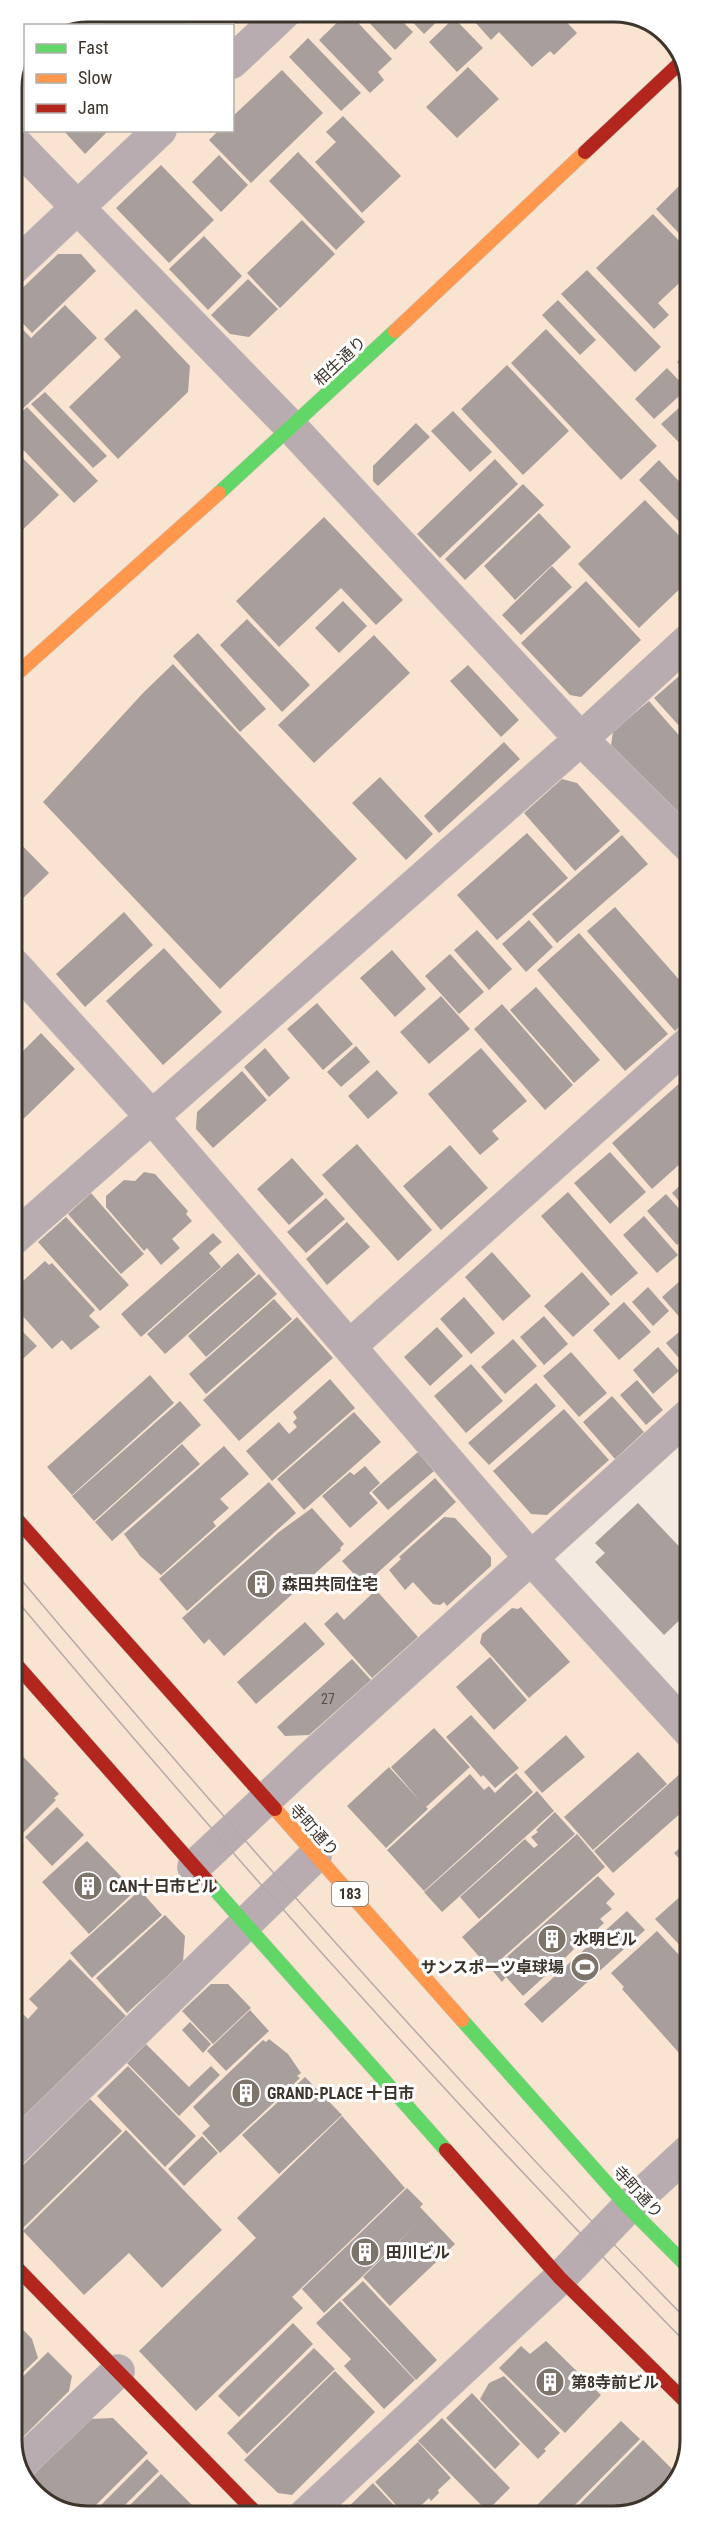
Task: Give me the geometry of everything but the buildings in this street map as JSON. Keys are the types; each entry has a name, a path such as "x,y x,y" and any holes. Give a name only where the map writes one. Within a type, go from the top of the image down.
{"main road":[{"name":"相生通り","path":"22,669 292,428 676,66"},
{"name":"寺町通り","path":"22,1525 628,2207 680,2259"},
{"path":"22,1671 560,2278 680,2396"},
{"path":"22,2273 249,2506"}],"street":[{"path":"234,60 274,22"},
{"path":"22,259 158,132"},
{"path":"22,150 292,428 581,739 680,837"},
{"path":"22,1231 581,739 680,648"},
{"path":"22,974 151,1116 530,1557 680,1722"},
{"path":"350,1346 680,1051"},
{"path":"194,1867 530,1557 680,1423"},
{"path":"22,2141 315,1856"},
{"path":"315,2506 560,2278 628,2207 680,2159"},
{"path":"25,2458 118,2371"}],"shaded area":[{"path":"88,22 619,23 640,28 658,39 672,55 679,75 680,1425 538,1554 680,1716 680,2449 672,2474 648,2498 628,2505 615,2506 84,2506 55,2498 31,2474 22,2441 22,88 24,75 24,132 234,132 234,24 75,24"}],"tram line":[{"path":"22,1581 261,1859 345,1953 516,2141 680,2313"},
{"path":"22,1607 177,1789 345,1979 516,2165 680,2337"}],"traffic: fast":[{"path":"219,493 395,331"},
{"path":"210,1884 446,2150"},
{"path":"462,2020 628,2207 680,2259"}],"traffic: slow":[{"path":"395,331 585,152"},
{"path":"22,669 219,493"},
{"path":"275,1809 462,2020"}],"traffic: jam":[{"path":"585,152 676,66"},
{"path":"22,1525 275,1809"},
{"path":"22,1671 210,1884"},
{"path":"446,2150 560,2278 680,2396"},
{"path":"22,2273 249,2506"}],"place":[{"name":"森田共同住宅","path":"261,1584"},
{"name":"CAN十日市ビル","path":"88,1886"},
{"name":"水明ビル","path":"552,1939"},
{"name":"サンスポーツ卓球場","path":"585,1967"},
{"name":"GRAND-PLACE 十日市","path":"246,2093"},
{"name":"田川ビル","path":"365,2252"},
{"name":"第8寺前ビル","path":"550,2382"}]}
